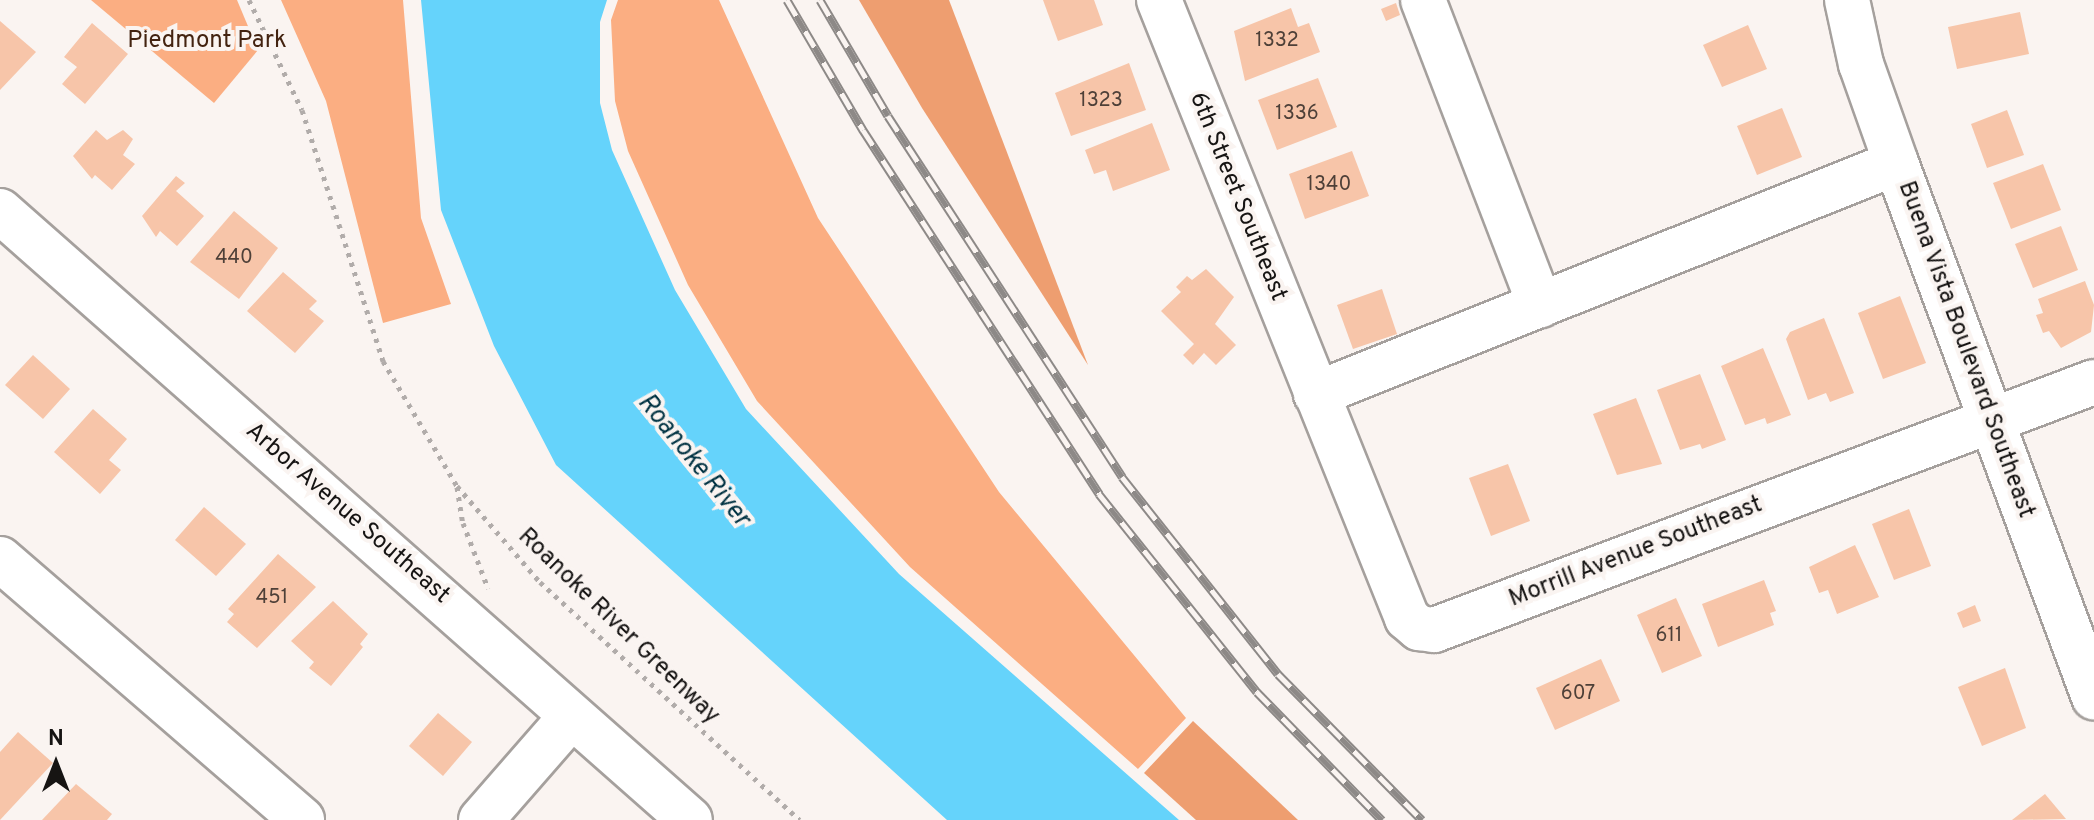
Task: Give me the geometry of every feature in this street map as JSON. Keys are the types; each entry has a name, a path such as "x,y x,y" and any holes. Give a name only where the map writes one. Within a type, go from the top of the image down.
{"street":[{"name":"6th Street Southeast","path":"1159,0 1316,394"},
{"path":"1423,0 1540,305"},
{"name":"Buena Vista Boulevard Southeast","path":"1847,0 1861,64 1896,163 2094,697"},
{"path":"1316,394 1896,163"},
{"name":"Arbor Avenue Southeast","path":"0,211 690,820"},
{"name":"Morrill Avenue Southeast","path":"1316,394 1407,618 1419,628 1434,630 1992,423 2094,382"},
{"path":"0,559 302,820"},
{"path":"481,820 571,717"}],"path":[{"name":"Roanoke River Greenway","path":"249,0 302,110 383,361 457,486 540,582 800,820"},
{"path":"457,486 463,523 492,598 494,645"}],"green space":[{"name":"Piedmont Park","path":"91,0 237,0 258,50 214,103"},
{"path":"281,0 403,0 421,218 451,304 383,323 326,101"},
{"path":"618,0 719,0 818,218 999,492 1186,718 1138,769 910,567 757,401 688,285 628,151 615,101 611,20"}],"shaded area":[{"path":"859,0 949,0 1088,365 922,108"},
{"path":"1193,721 1298,820 1196,820 1144,773"}],"water":[{"name":"Roanoke River","path":"421,0 607,0 600,22 600,103 612,150 675,290 746,409 899,574 1179,820 947,820 556,465 494,346 441,210"}],"building":[{"path":"1043,0 1094,0 1103,25 1058,41"},
{"path":"1396,3 1400,15 1386,21 1381,9"},
{"path":"1291,8 1298,27 1309,23 1320,52 1245,81 1234,31"},
{"path":"2020,12 2029,54 1957,69 1948,27"},
{"path":"0,21 36,52 0,90"},
{"path":"92,23 128,54 85,104 62,84 77,67 64,57"},
{"path":"1748,25 1767,69 1722,87 1703,45"},
{"path":"1129,63 1146,110 1071,136 1055,93"},
{"path":"1318,78 1337,127 1277,150 1258,100"},
{"path":"1782,108 1802,157 1757,175 1737,126"},
{"path":"2007,110 2024,155 1987,168 1971,124"},
{"path":"1152,123 1170,170 1113,191 1106,170 1094,174 1085,150"},
{"path":"96,130 107,140 123,130 133,139 123,155 135,164 112,190 95,175 92,179 73,156"},
{"path":"1352,151 1369,196 1305,219 1289,174"},
{"path":"2043,164 2061,210 2011,229 1993,183"},
{"path":"176,176 185,183 176,191 204,216 177,246 160,231 156,237 142,216"},
{"path":"234,211 278,248 239,299 190,262"},
{"path":"2061,226 2078,270 2033,288 2015,244"},
{"path":"1206,269 1234,297 1215,324 1236,345 1216,365 1204,353 1193,365 1183,355 1194,344 1161,311 1181,292 1176,287 1187,276 1192,280"},
{"path":"283,272 317,301 309,309 324,321 295,353 247,311"},
{"path":"2085,281 2094,305 2091,332 2061,348 2049,331 2043,333 2036,315 2043,313 2038,299"},
{"path":"1382,289 1397,334 1353,349 1337,305"},
{"path":"1900,296 1926,363 1883,379 1858,313"},
{"path":"1824,318 1854,393 1830,402 1826,393 1808,400 1786,339 1790,332"},
{"path":"1763,348 1791,415 1767,424 1765,418 1745,425 1721,366"},
{"path":"33,355 70,389 43,419 5,385"},
{"path":"1700,374 1726,440 1702,449 1700,444 1680,450 1657,390"},
{"path":"1636,398 1662,464 1617,475 1593,414"},
{"path":"93,409 127,439 109,460 121,470 100,494 54,452"},
{"path":"1508,464 1530,521 1491,536 1469,478"},
{"path":"204,507 246,544 216,576 175,540"},
{"path":"1909,509 1931,566 1894,580 1872,524"},
{"path":"1855,545 1879,597 1837,614 1828,590 1819,593 1809,567"},
{"path":"278,554 316,587 257,648 227,622 234,614 228,609"},
{"path":"1764,580 1776,611 1770,613 1774,625 1718,647 1702,604"},
{"path":"1676,598 1702,656 1662,673 1637,615"},
{"path":"333,601 368,634 360,644 363,647 331,686 309,668 314,662 291,641"},
{"path":"1975,605 1981,621 1963,628 1957,613"},
{"path":"1601,659 1620,701 1555,730 1536,688"},
{"path":"2005,668 2026,728 1982,746 1958,687"},
{"path":"438,713 472,742 443,776 409,746"},
{"path":"18,732 53,763 0,820 0,752"},
{"path":"76,784 112,814 107,820 42,820"},
{"path":"2045,794 2066,819 2012,820"}],"railway":[{"path":"787,0 863,130 1099,494 1257,692 1382,820"},
{"path":"820,0 888,116 1122,477 1278,674 1422,820"}]}
